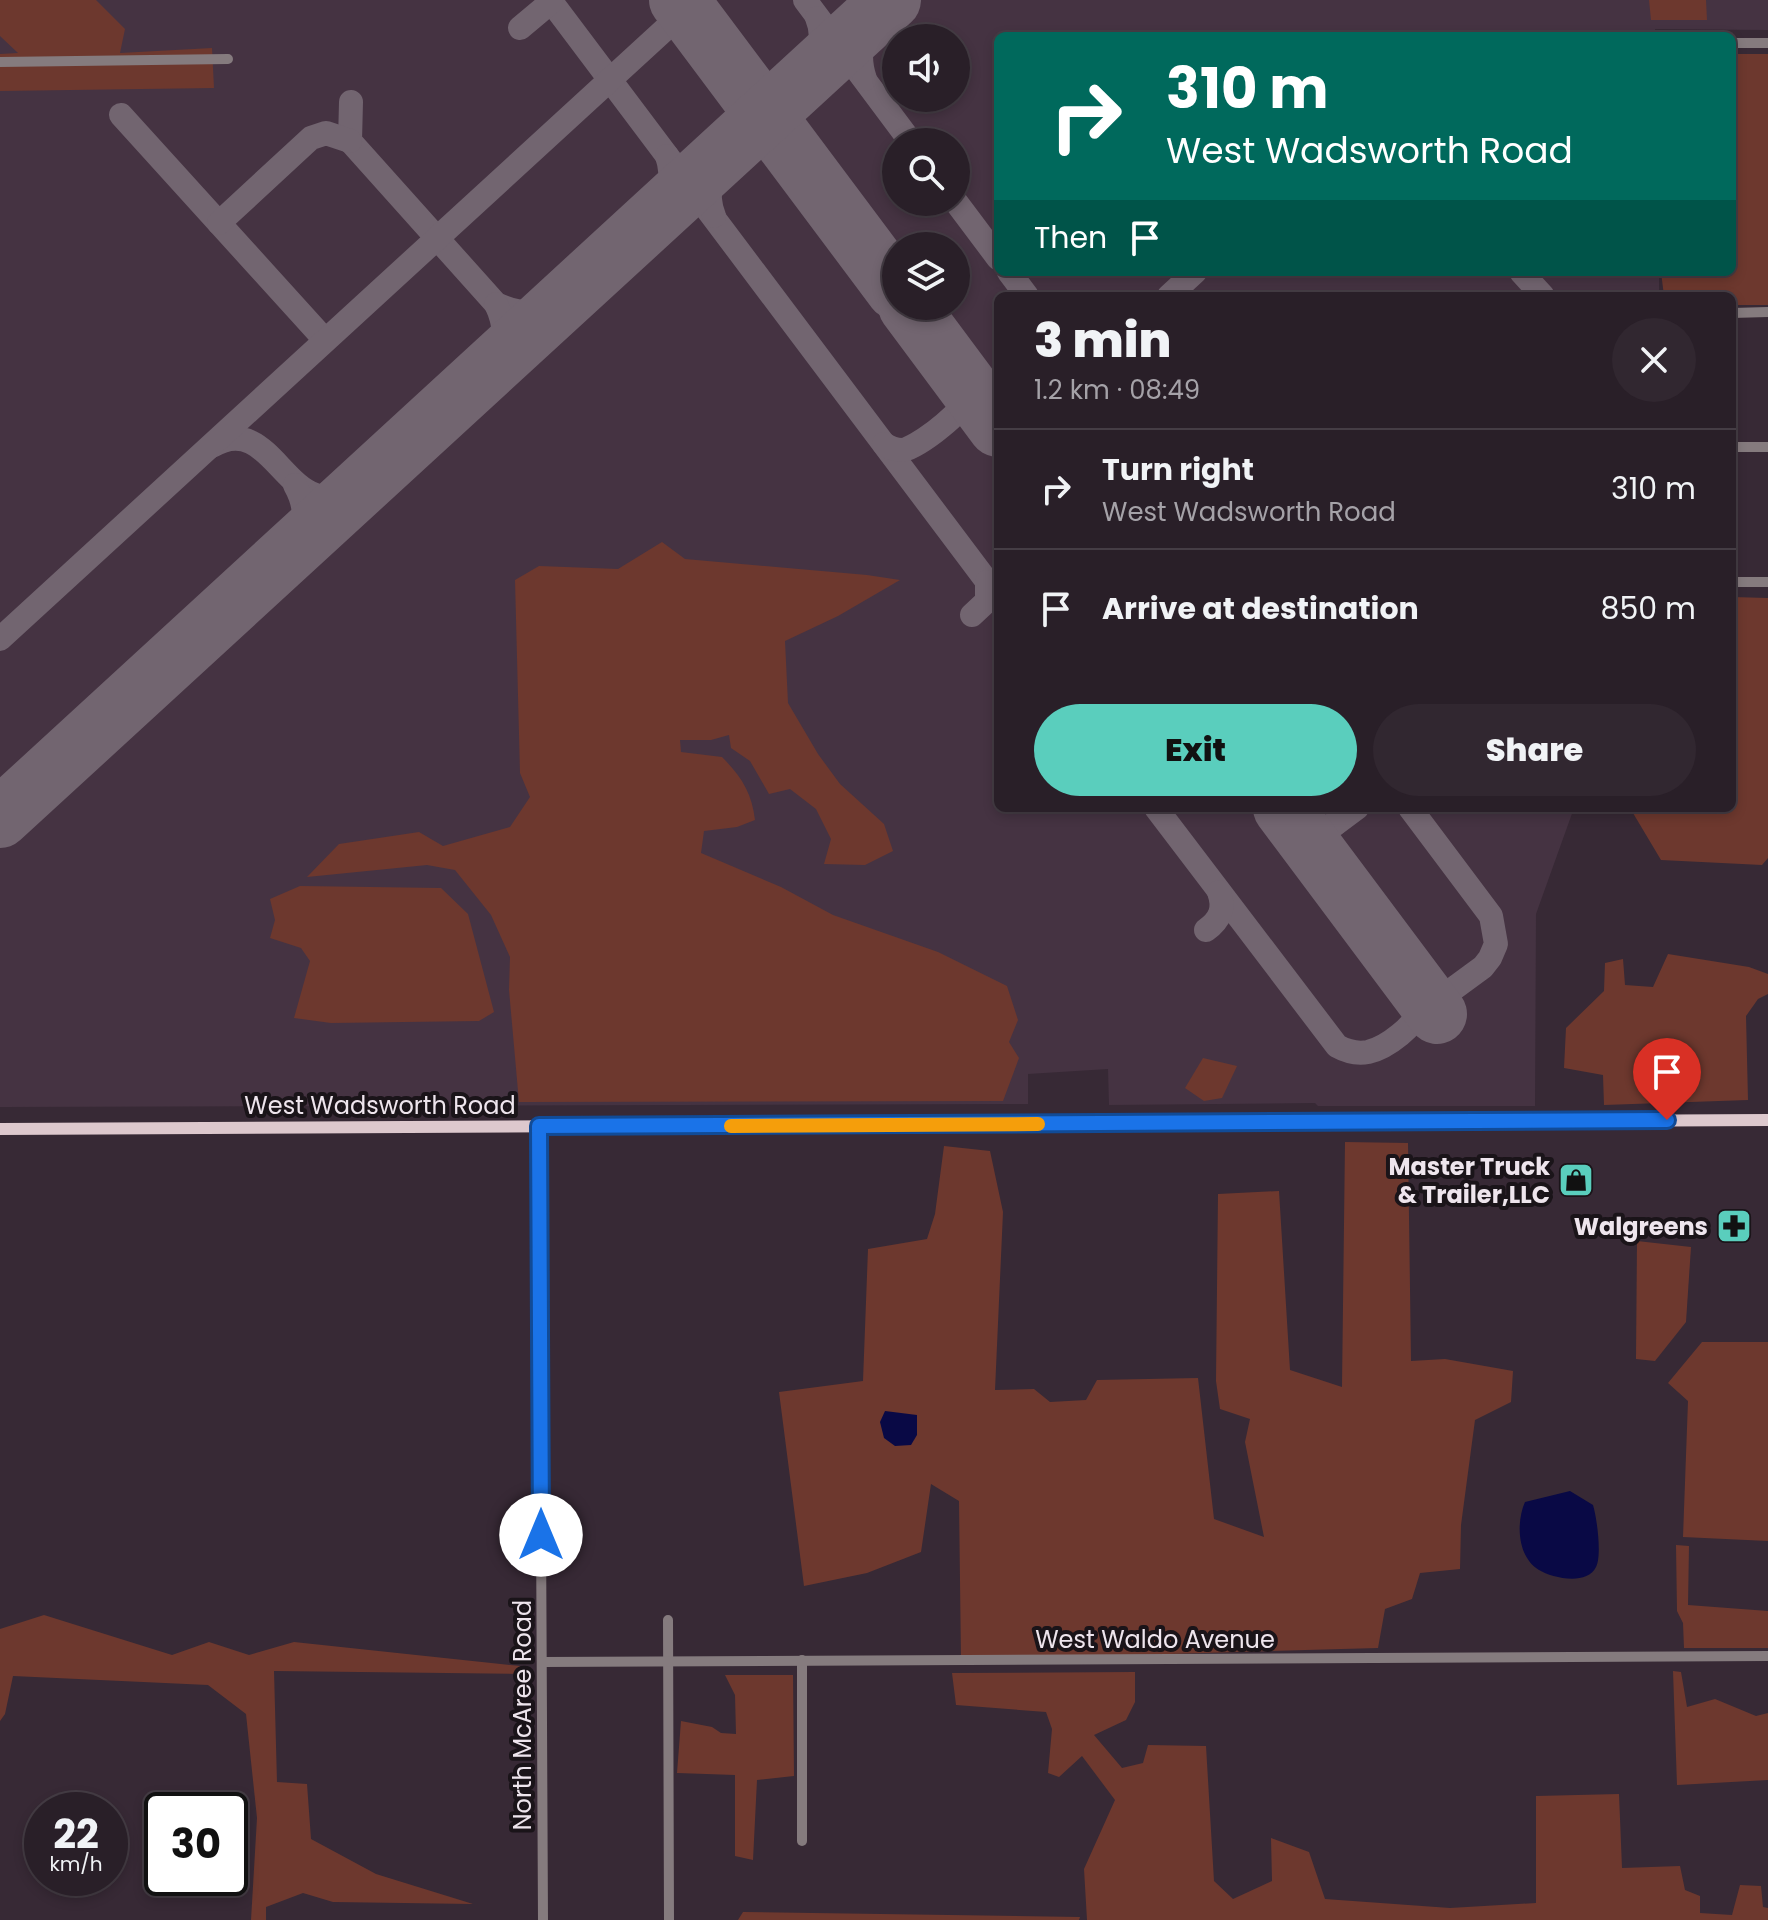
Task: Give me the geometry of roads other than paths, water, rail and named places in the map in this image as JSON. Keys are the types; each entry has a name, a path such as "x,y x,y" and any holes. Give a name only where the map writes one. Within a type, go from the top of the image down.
{"main road":[{"name":"West Wadsworth Road","path":"0,1129 1768,1120"}],"street":[{"path":"1736,43 1768,43"},
{"path":"0,62 228,59"},
{"path":"1736,313 1768,312"},
{"path":"1736,447 1768,447"},
{"path":"1736,582 1768,582"},
{"name":"North McAree Road","path":"539,1126 543,1920"},
{"path":"668,1620 669,1920"},
{"name":"West Waldo Avenue","path":"542,1662 1768,1656"},
{"path":"802,1660 802,1841"}],"place":[{"name":"Master Truck & Trailer,LLC","path":"1576,1180"},
{"name":"Walgreens","path":"1734,1226"}]}
